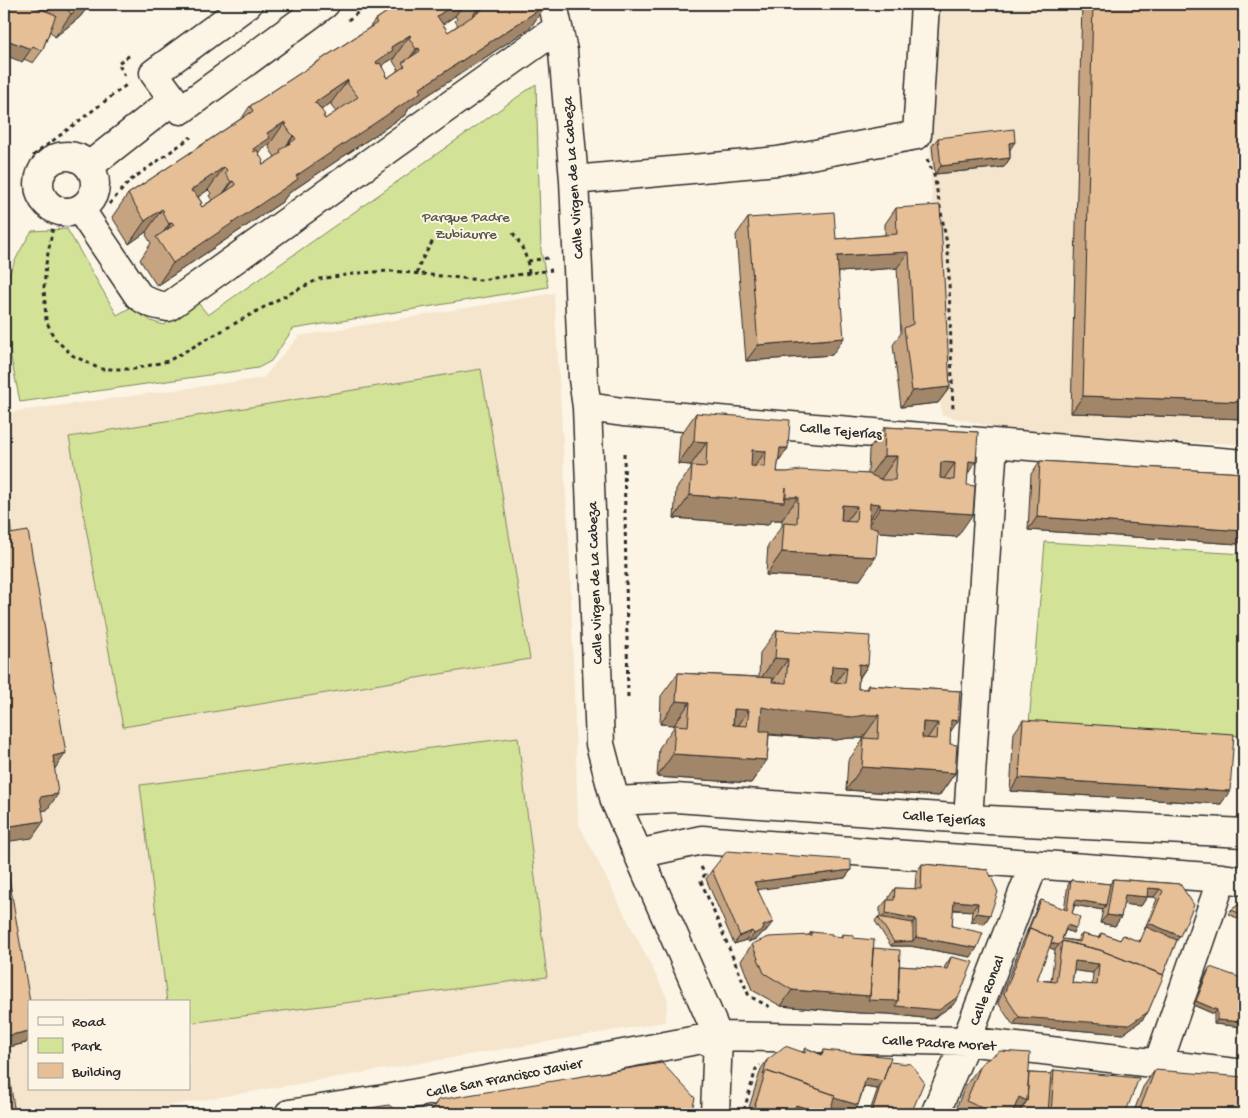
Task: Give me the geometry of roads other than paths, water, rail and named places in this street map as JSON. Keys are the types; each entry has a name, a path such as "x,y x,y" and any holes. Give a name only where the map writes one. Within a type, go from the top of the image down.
{"street":[{"path":"248,4 154,73 181,110 325,4"},
{"path":"574,180 778,161 917,135 925,4"},
{"name":"Calle Virgen de La Cabeza","path":"63,214 145,301 156,305 168,306 556,16 563,50 574,180 583,379 587,407 600,744 615,801 718,1036 715,1114"},
{"path":"89,166 173,100"},
{"path":"74,156 89,166 96,184 90,201 63,214 48,205 42,198 39,180 42,171 55,158 74,156"},
{"name":"Calle Tejerías","path":"587,407 633,413 1244,464"},
{"path":"968,819 993,443"},
{"name":"Calle Tejerías","path":"615,801 676,798 968,819 1244,833"},
{"path":"638,854 702,840 1233,880 1158,1064"},
{"name":"Calle Roncal","path":"936,1114 1034,864"},
{"name":"Calle Padre Moret","path":"718,1036 966,1041 1244,1074"},
{"name":"Calle San Francisco Javier","path":"289,1114 393,1106 718,1036"}],"park label":[{"name":"Parque Padre Zubiaurre","path":"466,224"}]}
